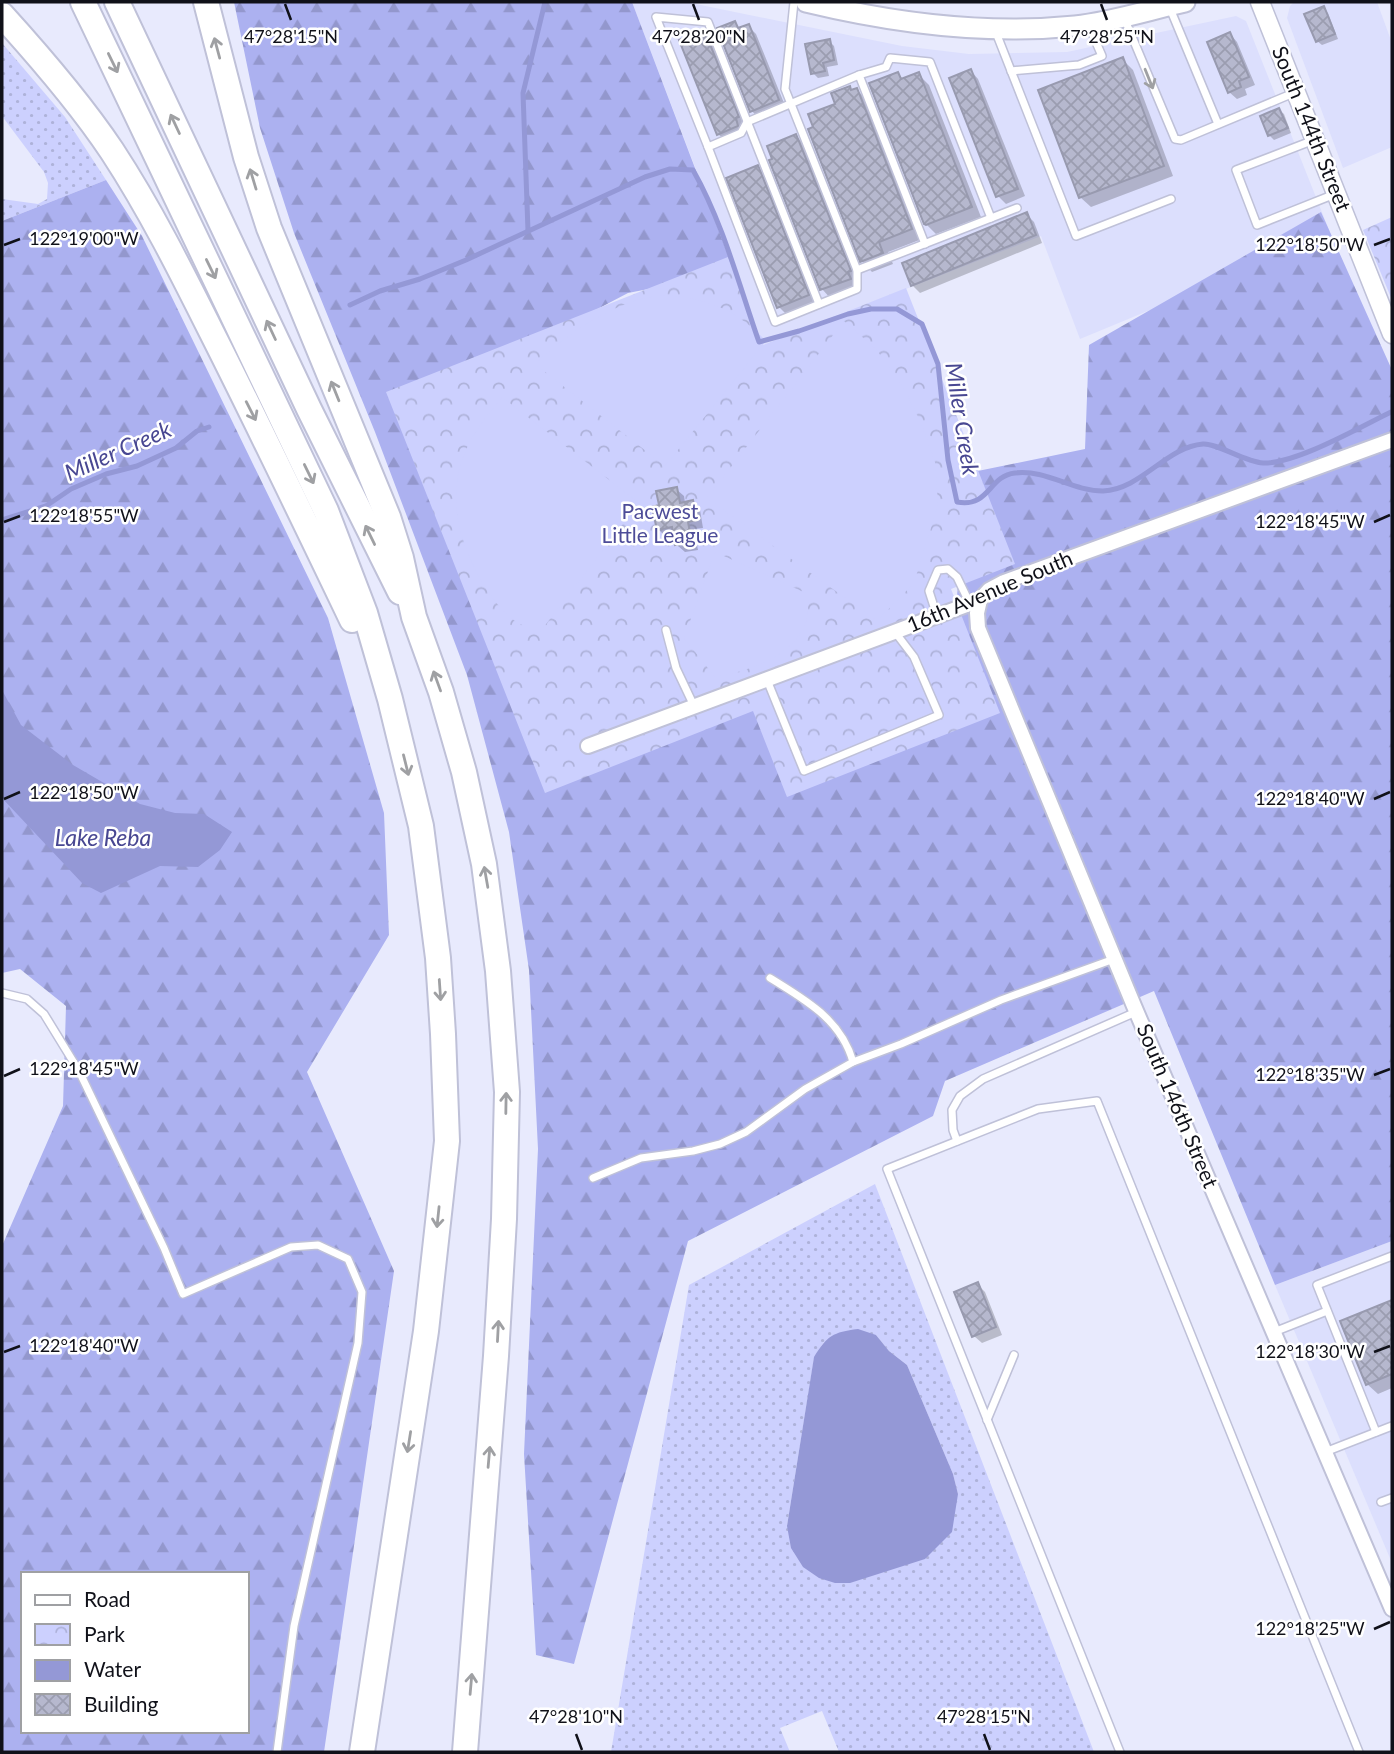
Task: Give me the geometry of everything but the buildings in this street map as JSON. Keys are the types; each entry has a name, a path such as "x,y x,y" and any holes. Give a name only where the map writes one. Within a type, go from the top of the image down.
{"highway":[{"path":"83,2 326,511 365,613 390,699 421,826 438,958 446,1141 426,1331 362,1752"},
{"path":"117,2 309,409 385,566 414,617"},
{"path":"206,2 246,157 269,228 388,517 401,558 414,617 441,692 464,772 484,864 498,971 507,1092 504,1219 496,1356 465,1752"},
{"path":"2,15 78,105 112,151 141,198 262,431 390,699"}],"main road":[{"path":"806,2 858,14 995,30 1088,24 1176,3"}],"street":[{"name":"South 144th Street","path":"1260,2 1392,334"},
{"name":"16th Avenue South","path":"588,746 975,602 1004,582 1392,440"},
{"name":"South 146th Street","path":"975,602 978,628 1137,1011 1391,1605"}],"lane":[{"path":"793,2 785,89 857,270 857,289 820,304 775,322 656,17 708,22 820,304"},
{"path":"1176,3 1217,124"},
{"path":"1123,16 1173,138 1181,140 1296,92"},
{"path":"1011,71 1079,65 1102,56 1088,24"},
{"path":"995,30 1076,236 1171,199"},
{"path":"708,147 741,133 747,122 886,66 890,58 930,62 991,218"},
{"path":"859,75 925,244"},
{"path":"1315,139 1236,170 1257,225 1336,194"},
{"path":"857,270 1017,208"},
{"path":"937,616 929,590 938,570 948,569 975,602"},
{"path":"666,630 676,668 694,706"},
{"path":"766,679 804,771 939,715 914,657 894,632"},
{"path":"593,1178 641,1158 693,1151 720,1144 746,1132 806,1089 853,1062 967,1014 1115,958"},
{"path":"770,978 813,1004 830,1020 848,1044 853,1062"},
{"path":"2,993 27,999 44,1014 79,1071 164,1248 183,1294 291,1247 318,1245 338,1252 348,1259 359,1283 362,1292 358,1343 294,1626 278,1752"},
{"path":"957,1141 953,1130 952,1110 960,1096 1026,1060 1137,1011"},
{"path":"1120,1752 887,1169 1038,1109 1097,1101 1359,1752"},
{"path":"1376,1432 1317,1285 1392,1256"},
{"path":"1274,1332 1327,1311"},
{"path":"987,1420 1014,1355"},
{"path":"1325,1452 1392,1426"},
{"path":"1381,1502 1392,1498"}],"shaded area":[{"path":"632,2 686,2 902,46 969,54 1067,52 1236,16 1246,21 1331,235 1080,339 1041,236 763,345"},
{"path":"1294,2 1377,2 1392,43 1392,147 1343,168 1287,18"},
{"path":"1392,1241 1392,1563 1275,1285"}],"green space":[{"path":"234,2 632,2 753,321 716,294 674,284 628,293 506,357 955,618 968,473 1085,449 1089,345 1321,212 1392,370 1392,1241 1275,1285 1154,991 945,1081 933,1116 688,1241 574,1664 536,1655 524,1454 538,1149 529,970 509,832 467,675 375,432 294,233 260,128"},
{"path":"2,43 65,117 106,180 2,221 2,199 38,204 47,199 48,183 44,172 2,116"},
{"path":"106,180 142,236 328,618 384,813 389,935 307,1072 394,1271 324,1752 2,1752 2,1246 63,1106 66,1006 20,969 2,973 2,221"},
{"path":"1392,217 1392,300 1363,230"},
{"name":"Pacwest Little League","path":"728,257 763,345 906,288 1015,564 951,589 1000,713 787,797 753,711 545,793 386,392"},
{"path":"663,295 694,299 720,307 743,320 766,341 665,466 535,364 556,345 592,320 635,301"},
{"path":"844,321 876,349 905,390 935,462 938,505 914,583 877,621 707,498"},
{"path":"502,397 639,503 540,632 509,616 489,592 466,547 457,512 456,495 461,462 476,432"},
{"path":"715,552 808,594 808,604 807,619 799,635 780,654 742,671 715,677 684,638"},
{"path":"875,1184 1094,1752 839,1752 822,1711 780,1728 790,1752 611,1752 689,1285","holes":["876,1335 889,1351 907,1365 953,1474 958,1494 787,1526 814,1358 824,1342"]}],"water":[{"name":"Lake Reba","path":"2,690 21,725 73,765 140,804 175,813 204,814 232,832 220,850 198,867 160,866 101,893 82,883 2,798"},
{"path":"858,1329 876,1335 889,1351 907,1365 953,1474 958,1494 952,1532 925,1559 850,1583 835,1583 819,1578 803,1567 791,1548 787,1526 814,1357 832,1336"}],"waterway":[{"name":"Miller Creek","path":"528,231 523,93 545,2"},
{"name":"Miller Creek","path":"350,305 380,291 420,279 466,260 645,177 670,169 693,170 722,233 759,342 871,309 897,309 922,324 938,364 948,460 957,502 968,503 976,500 1006,475 1015,473 1037,474 1092,490 1117,489 1177,452 1203,444 1216,446 1256,462 1277,462 1328,444 1391,412"},
{"name":"Miller Creek","path":"2,520 46,506 71,489 106,474 137,466 176,448 197,431 209,427"}]}
